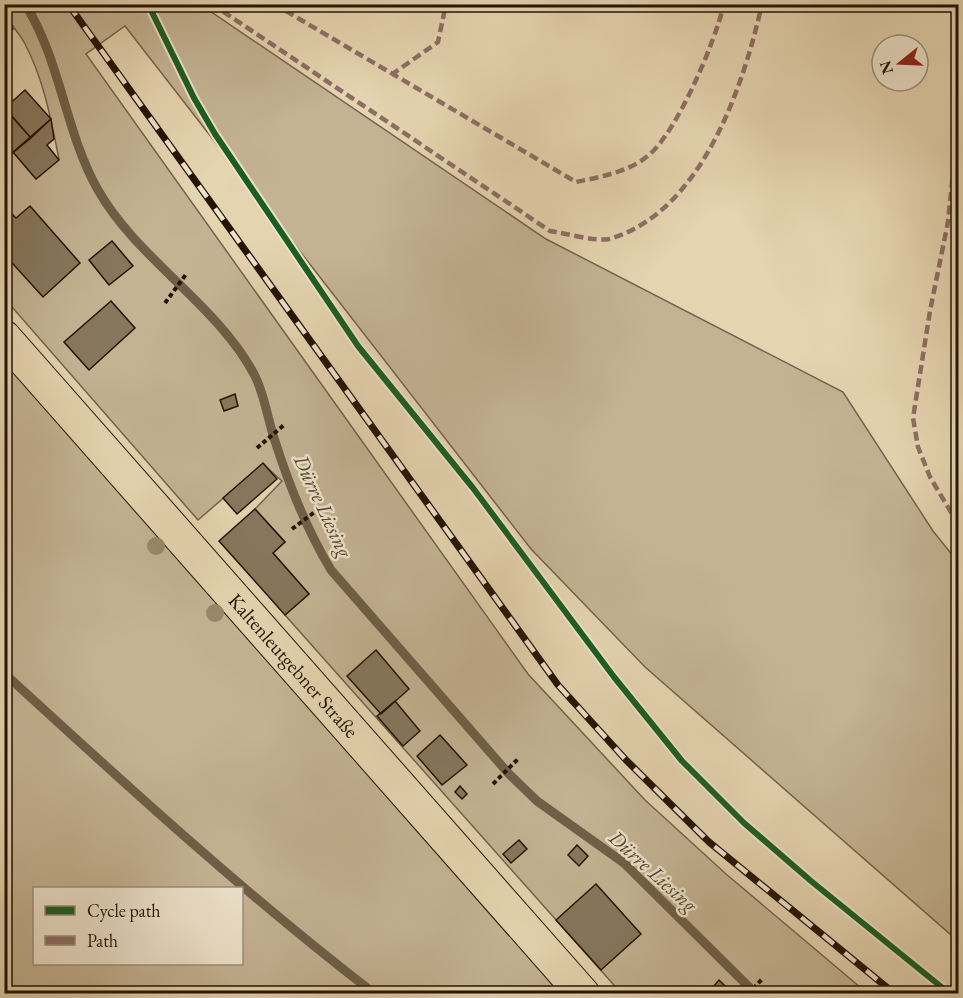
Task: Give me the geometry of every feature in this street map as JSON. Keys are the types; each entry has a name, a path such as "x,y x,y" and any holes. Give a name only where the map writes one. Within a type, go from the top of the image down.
{"main road":[{"name":"Kaltenleutgebner Straße","path":"4,337 583,993"}],"path":[{"path":"165,303 187,273"},
{"path":"257,448 284,425"},
{"path":"292,529 320,508"},
{"path":"493,784 519,758"},
{"path":"748,993 763,978"}],"shaded area":[{"path":"5,5 201,5 546,239 843,392 933,531 958,562 958,941 645,667 531,549 125,26 86,54 528,674 645,800 726,874 867,993 621,993 285,615 309,594 273,553 285,542 255,509 282,481 263,464 198,520 5,299 4,160 13,152 36,179 59,159 46,100 37,72 25,44 7,16"},
{"path":"4,352 570,993 5,993"}],"building":[{"path":"4,16 13,29 4,35"},
{"path":"25,90 51,119 31,138 5,108"},
{"path":"4,108 31,138 4,160"},
{"path":"51,119 54,139 47,145 59,160 36,179 13,152"},
{"path":"30,206 80,263 43,297 4,254 4,228 8,225 4,219 11,213 16,218"},
{"path":"112,241 133,266 109,285 89,260"},
{"path":"111,301 135,328 89,370 64,342"},
{"path":"235,394 238,406 224,411 220,400"},
{"path":"263,463 277,479 237,514 223,498"},
{"path":"255,509 285,542 273,553 309,594 285,615 219,541"},
{"path":"376,650 409,689 381,714 347,676"},
{"path":"395,701 420,731 403,746 377,716"},
{"path":"440,735 467,765 442,785 417,756"},
{"path":"460,786 467,794 462,799 455,792"},
{"path":"519,840 527,849 511,863 503,854"},
{"path":"577,845 588,856 579,866 568,855"},
{"path":"596,884 641,934 601,970 556,920"},
{"path":"719,980 733,994 707,994"}],"waterway":[{"name":"Dürre Liesing","path":"25,4 47,49 78,144 98,190 114,215 134,238 221,327 240,351 255,376 293,491 306,523 331,570 509,774 537,801 624,863 756,994"},
{"path":"4,673 243,887"},
{"path":"243,887 375,994"}],"railway":[{"path":"68,4 558,685 626,760 709,842 895,994"}],"marked path":[{"path":"212,4 550,231 604,240 641,225 669,203 693,175 713,143 729,108 743,72 762,4"},
{"path":"274,4 576,182 633,166 649,155 660,143 672,126 694,84 713,40 724,4"},
{"path":"391,75 438,42 446,4"},
{"path":"958,125 948,222 930,311 913,418 918,447 930,477 958,524"}],"cycle path":[{"path":"148,4 194,98 215,134 358,346 473,488 614,677 682,761 744,823 811,881 950,994"}]}
